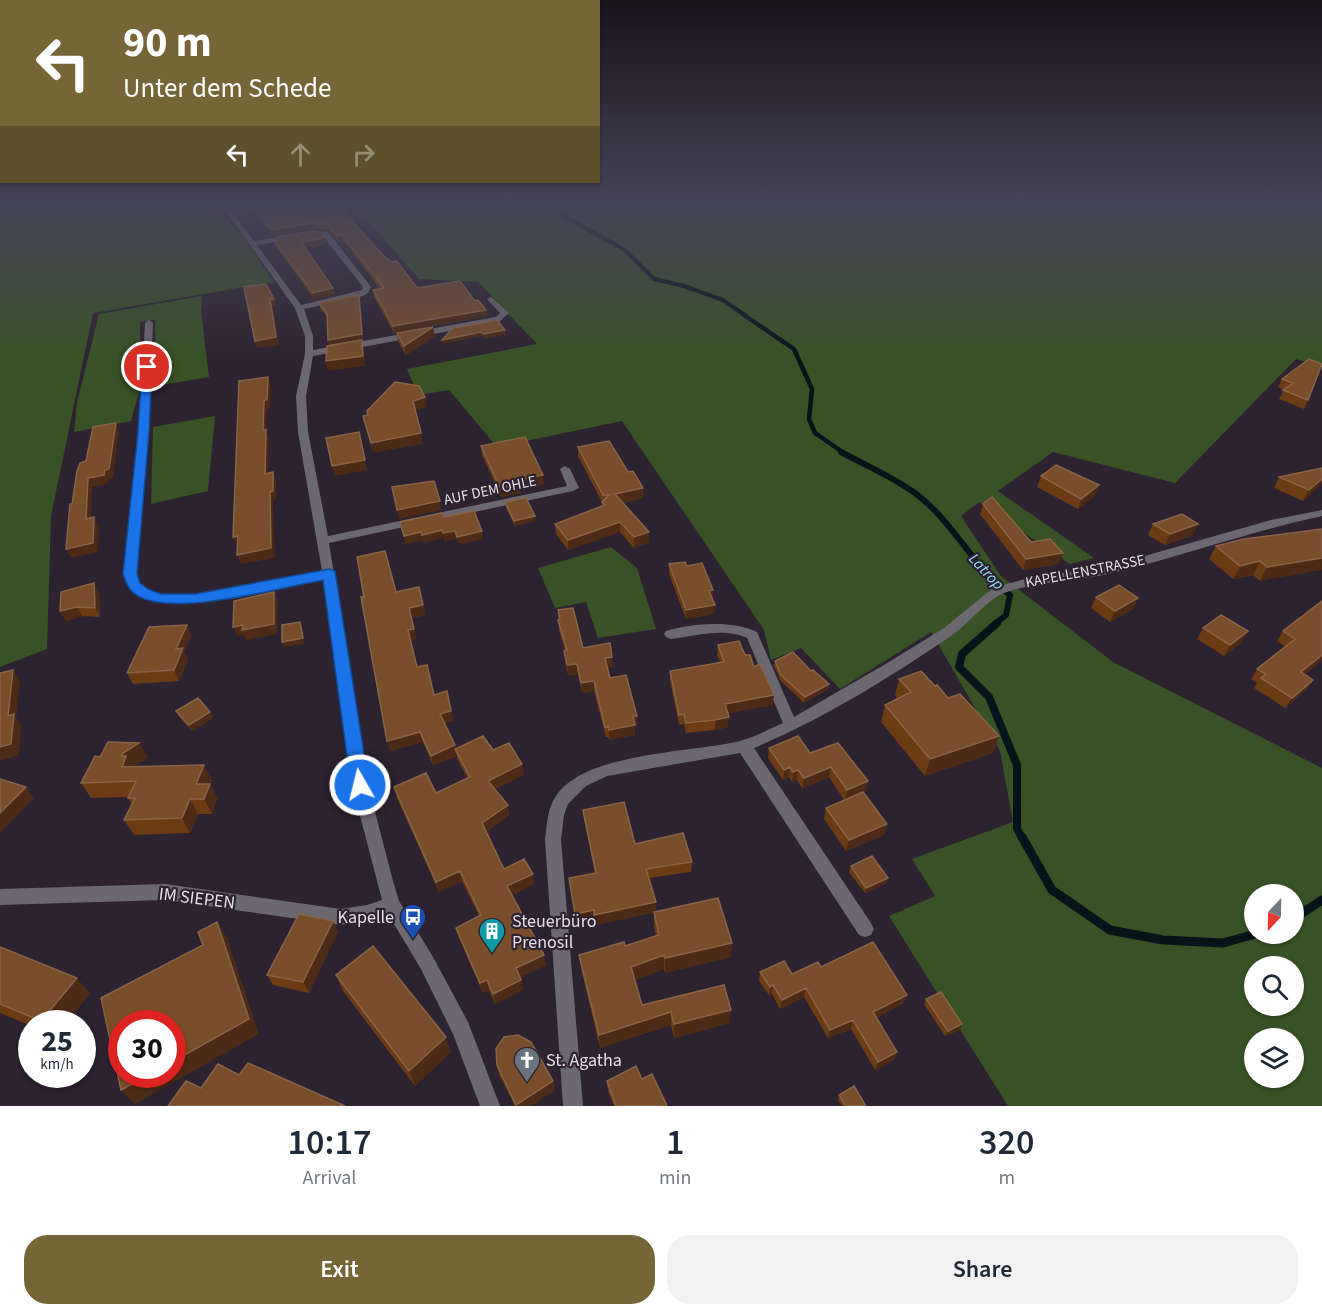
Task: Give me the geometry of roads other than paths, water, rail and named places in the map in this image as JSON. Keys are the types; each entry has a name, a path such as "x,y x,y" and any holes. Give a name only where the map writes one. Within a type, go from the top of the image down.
{"street":[{"path":"264,258 299,308 309,336 309,354 301,396 303,432 330,574 360,785 392,905 427,963 461,1029 490,1106"},
{"path":"299,308 365,291 367,286 344,258"},
{"path":"309,354 499,319 505,313 491,300"},
{"path":"149,323 144,432 130,574 134,585 143,592 160,599 195,599 330,574"},
{"name":"AUF DEM OHLE","path":"323,541 573,488 565,469"},
{"name":"KAPELLENSTRASSE","path":"573,1106 553,840 556,815 562,800 581,781 605,770 744,746 791,726 949,631 997,591 1018,585 1100,572 1275,523 1322,513"},
{"path":"671,634 737,628 752,635 791,726"},
{"path":"744,746 865,929"},
{"name":"IM SIEPEN","path":"0,897 165,892 341,917 367,913 392,905"}],"waterway":[{"name":"Latrop","path":"633,258 654,279 684,286 723,300 746,316"},
{"name":"Latrop","path":"744,315 794,349 812,389 809,419 815,433 844,453"},
{"name":"Latrop","path":"841,452 906,487 941,517 985,571 1010,595 1006,615 995,624"},
{"name":"Latrop","path":"997,623 962,654 959,667 989,697 1017,765 1017,829 1023,839"},
{"name":"Latrop","path":"1022,837 1052,890 1110,930 1163,940 1223,943 1244,937"},
{"name":"Latrop","path":"1304,912 1322,900"}],"place":[{"name":"Kapelle","path":"413,940"},
{"name":"Steuerbüro Prenosil","path":"492,954"},
{"name":"St. Agatha","path":"527,1083"}]}
